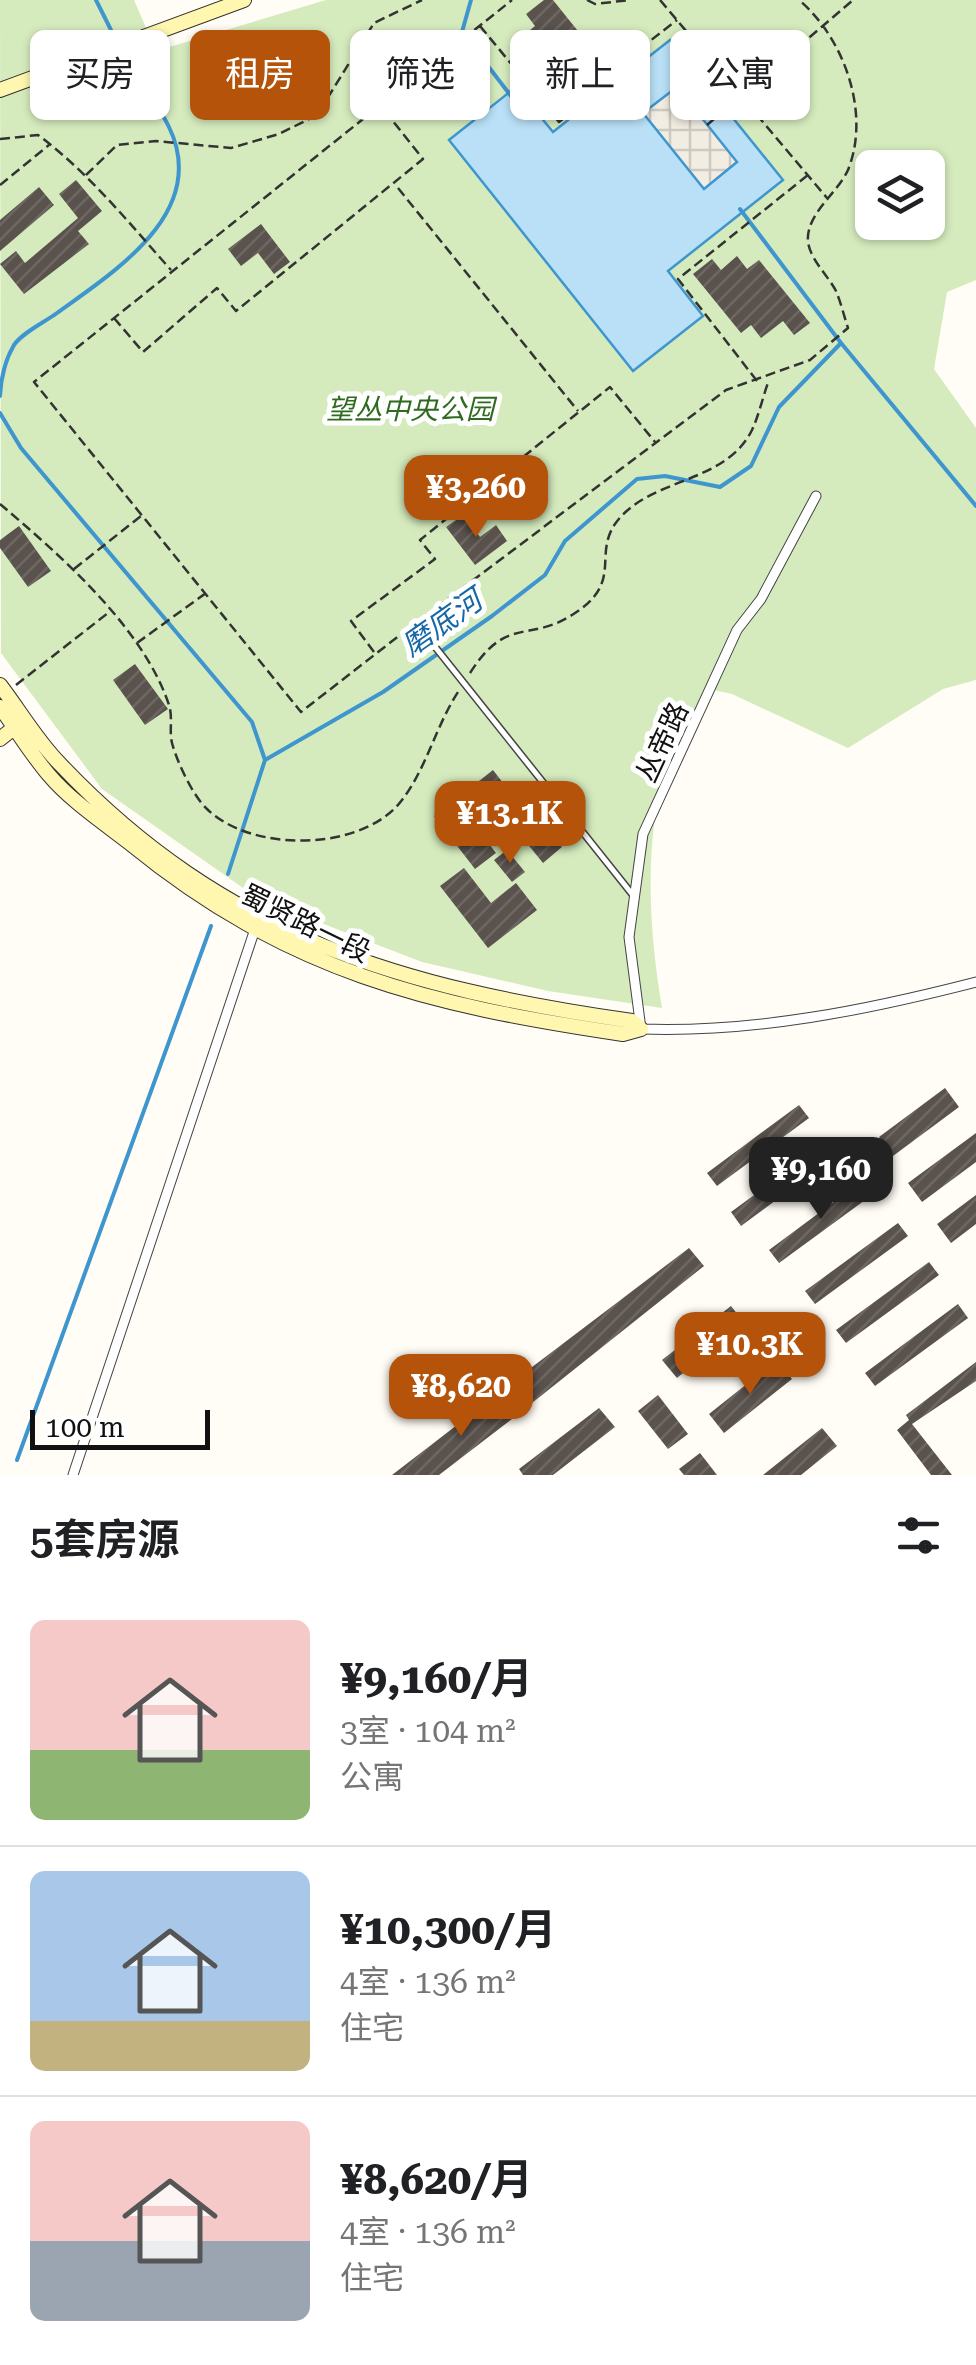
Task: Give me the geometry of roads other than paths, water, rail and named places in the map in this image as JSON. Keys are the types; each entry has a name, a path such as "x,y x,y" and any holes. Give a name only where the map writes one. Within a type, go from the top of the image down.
{"street":[{"path":"0,90 244,0"},
{"name":"丛帝路","path":"640,1029 629,937 643,834 737,630 761,599 816,496"},
{"path":"0,739 20,723 2,692"},
{"name":"蜀贤路一段","path":"20,723 50,777 168,875 255,929 368,982 428,999 623,1034 640,1029 690,1031 871,1009 976,982"},
{"name":"蜀贤路一段","path":"20,723 57,762 152,845 211,889 277,927 347,959 428,983 517,1004 632,1021 640,1029"},
{"path":"73,1475 255,929"}],"lane":[{"path":"416,623 632,894"}],"water":[{"path":"670,40 670,92 650,108 650,56"},
{"path":"510,92 510,120 543,120 553,132 568,120 649,120 704,189 737,162 703,120 735,120 783,180 668,271 703,316 633,371 449,140 474,120 490,120 490,108"}],"waterway":[{"path":"96,0 111,30"},
{"name":"磨底河","path":"471,0 462,32 510,95"},
{"path":"0,396 6,363 18,340 129,258 167,212 177,186 178,158 165,120"},
{"name":"磨底河","path":"228,874 265,760 383,692 492,616 545,575 565,541 637,479 665,476 720,487 751,466 779,407 841,343 740,209"},
{"name":"磨底河","path":"841,343 976,506"},
{"path":"0,413 21,448 252,722 265,760"},
{"name":"磨底河","path":"17,1460 211,926"}],"park label":[{"name":"望丛中央公园","path":"410,409"}]}
